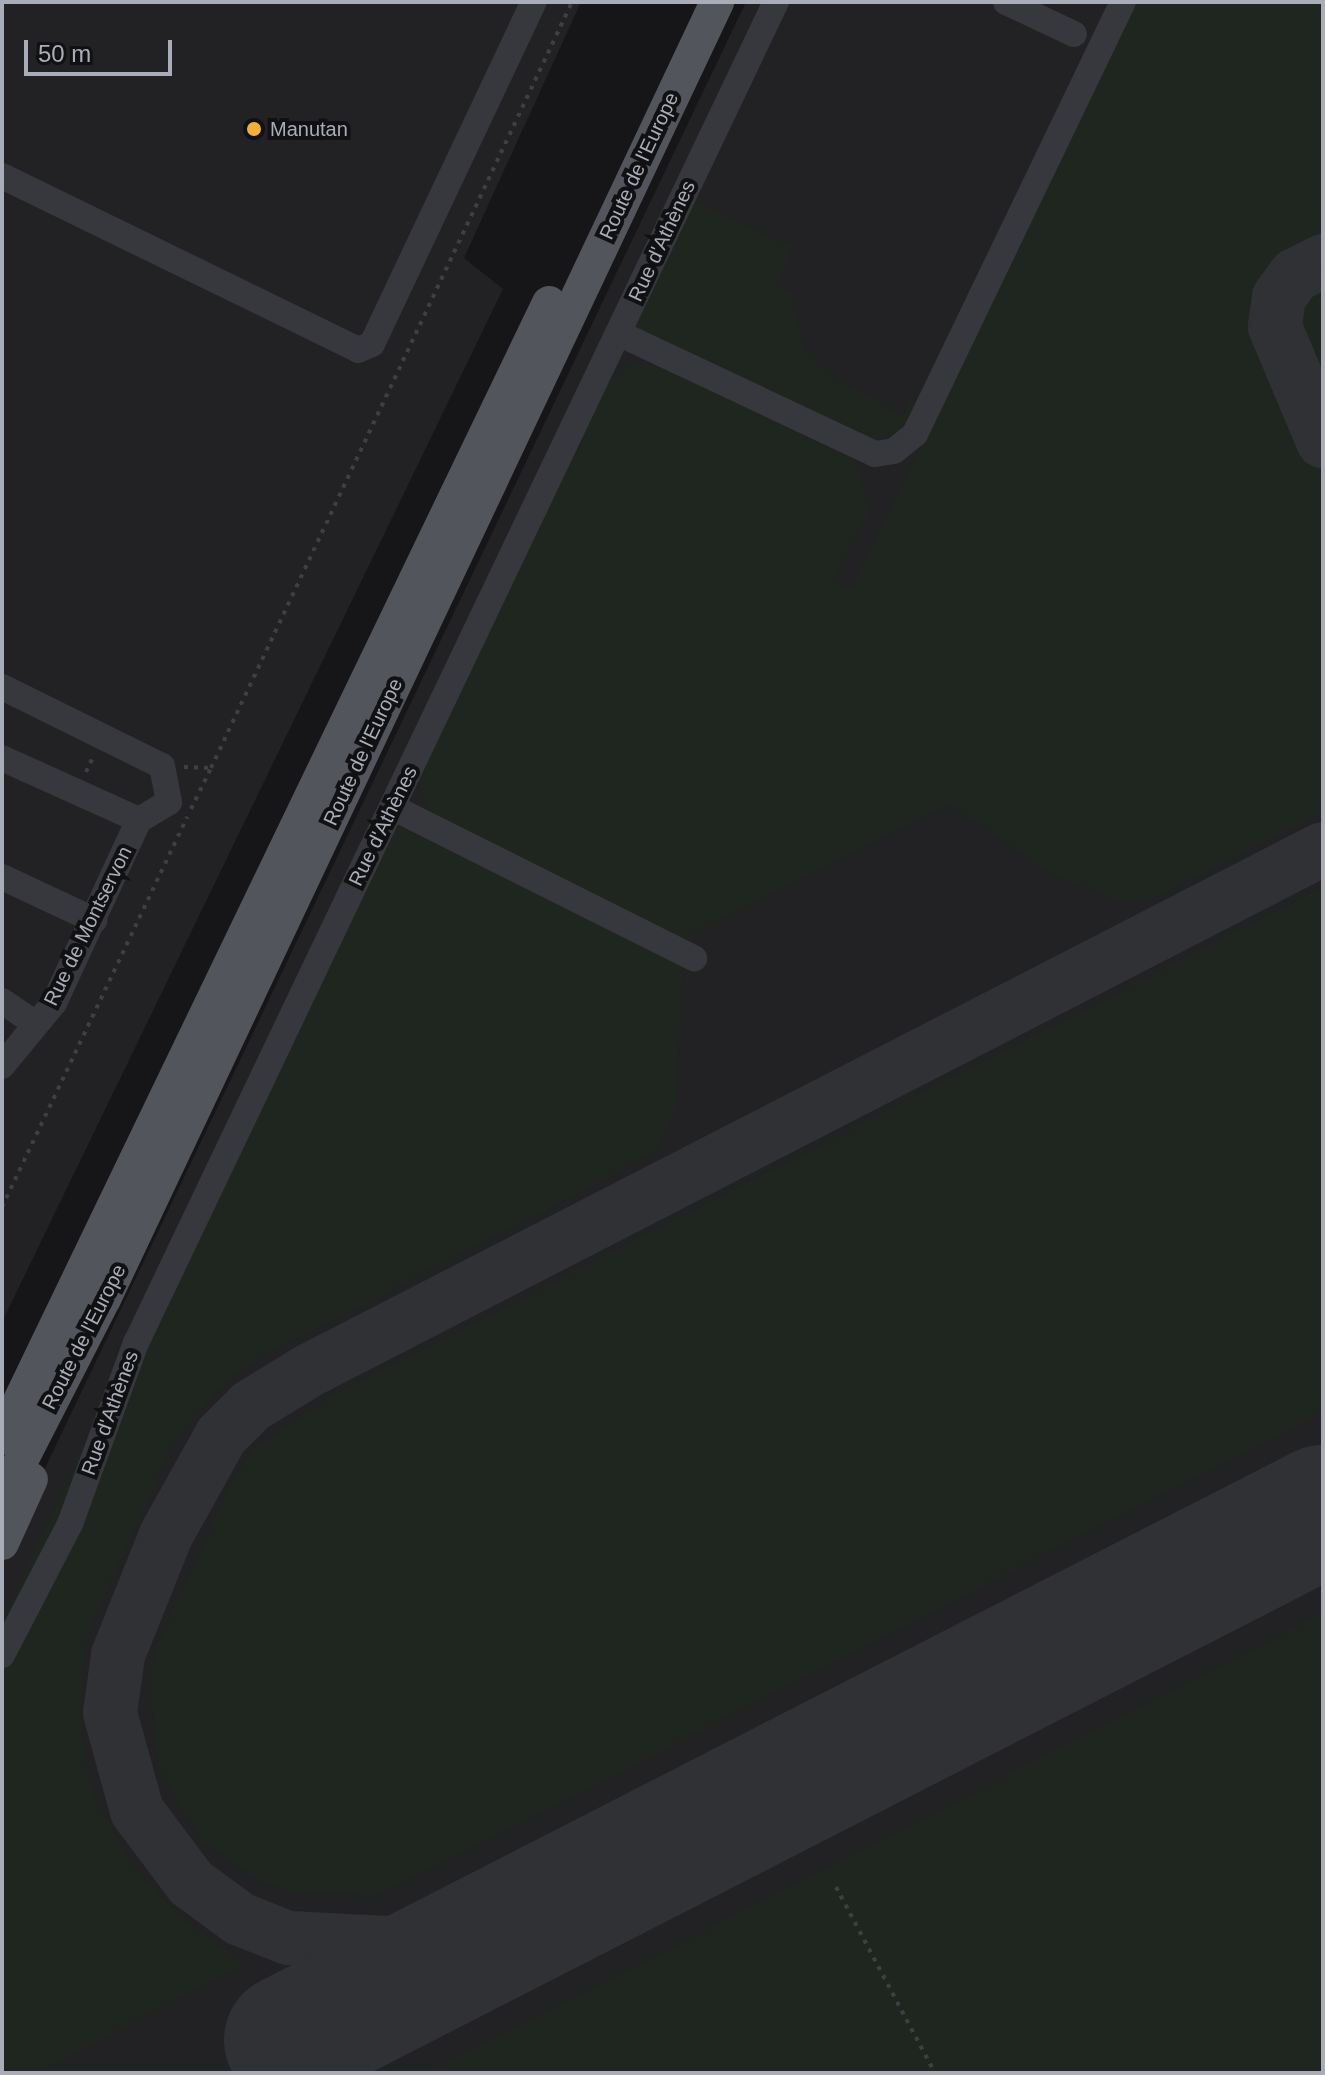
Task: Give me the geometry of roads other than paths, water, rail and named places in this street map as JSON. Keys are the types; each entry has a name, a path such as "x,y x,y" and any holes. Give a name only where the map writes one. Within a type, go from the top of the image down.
{"main road":[{"name":"Route de l'Europe","path":"2,1498 89,1296 691,2"},
{"name":"Route de l'Europe","path":"2,1438 89,1296 717,2"},
{"path":"2,1390 48,1298 89,1296 103,1321 2,1543"}],"street":[{"path":"2,176 358,350 372,344 534,2"},
{"name":"Rue d'Athènes","path":"2,1655 70,1524 136,1343 776,2"},
{"path":"1006,2 1074,34"},
{"path":"618,333 875,454 894,451 915,434 1123,2"},
{"path":"2,687 162,766 169,802 139,820 2,758"},
{"path":"392,807 694,958"},
{"name":"Rue de Montservon","path":"2,1066 36,1024 94,920 139,820"},
{"path":"2,877 94,920"},
{"path":"2,1001 36,1024"}],"place":[{"name":"Manutan","path":"254,129"}]}
